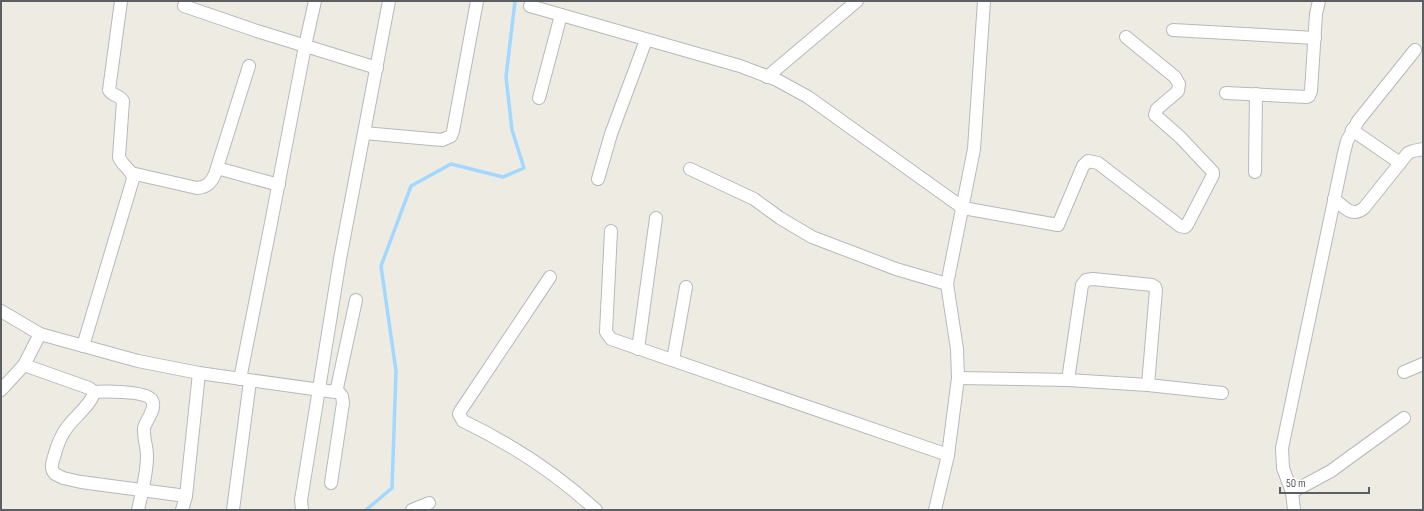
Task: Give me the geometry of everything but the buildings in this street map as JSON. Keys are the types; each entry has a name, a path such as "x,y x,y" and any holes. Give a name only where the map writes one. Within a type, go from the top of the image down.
{"street":[{"path":"83,346 132,183 131,173 119,157 123,101 121,98 111,93 109,87 121,1"},
{"path":"233,510 245,380 279,186 305,46 315,1"},
{"path":"302,505 340,259 389,1"},
{"path":"364,134 442,140 451,136 477,1"},
{"path":"767,76 857,1"},
{"path":"935,510 948,455 958,378 956,342 947,284 974,149 984,1"},
{"path":"1226,93 1309,96 1311,91 1316,14 1319,1"},
{"path":"184,6 257,31 377,68"},
{"path":"530,6 740,66 777,80 808,98 963,208 1058,225 1083,166 1088,160 1091,160 1098,163 1180,226 1185,227 1213,175 1212,172 1180,137 1155,115 1156,110 1178,91 1179,84 1175,77 1126,37"},
{"path":"539,98 561,15"},
{"path":"1173,30 1315,38"},
{"path":"598,179 611,134 646,40"},
{"path":"1294,510 1292,492 1283,468 1282,448 1344,153 1352,130 1358,121 1415,50"},
{"path":"131,173 200,188 210,184 248,66"},
{"path":"1255,172 1256,94"},
{"path":"1352,130 1400,163"},
{"path":"1334,199 1352,212 1360,212 1408,153 1423,149"},
{"path":"216,168 279,186"},
{"path":"690,169 754,198 780,218 812,237 896,269 947,284"},
{"path":"638,349 656,218"},
{"path":"611,231 606,332 614,341 948,455"},
{"path":"550,277 459,414 463,421 518,450 582,497 596,510"},
{"path":"1068,380 1082,285 1086,280 1094,279 1152,285 1155,287 1156,290 1148,385"},
{"path":"673,360 686,287"},
{"path":"337,390 356,300"},
{"path":"1,311 40,334 162,367 319,390 335,392 337,390"},
{"path":"1,390 24,365 40,334"},
{"path":"1404,372 1423,364"},
{"path":"24,365 89,388 94,392 114,391 146,397 151,400 152,409 144,430 147,454 143,490 138,510"},
{"path":"182,510 186,496 199,373"},
{"path":"958,378 1068,380 1148,385 1222,393"},
{"path":"331,483 343,404 342,396 337,390"},
{"path":"94,392 92,398 69,424 60,440 53,460 53,472 58,476 81,482 186,496"},
{"path":"1292,492 1331,471 1404,418"},
{"path":"412,510 429,503"}],"waterway":[{"path":"366,510 392,488 396,371 381,266 411,186 451,164 503,177 524,168 512,130 506,77 515,1"}]}
